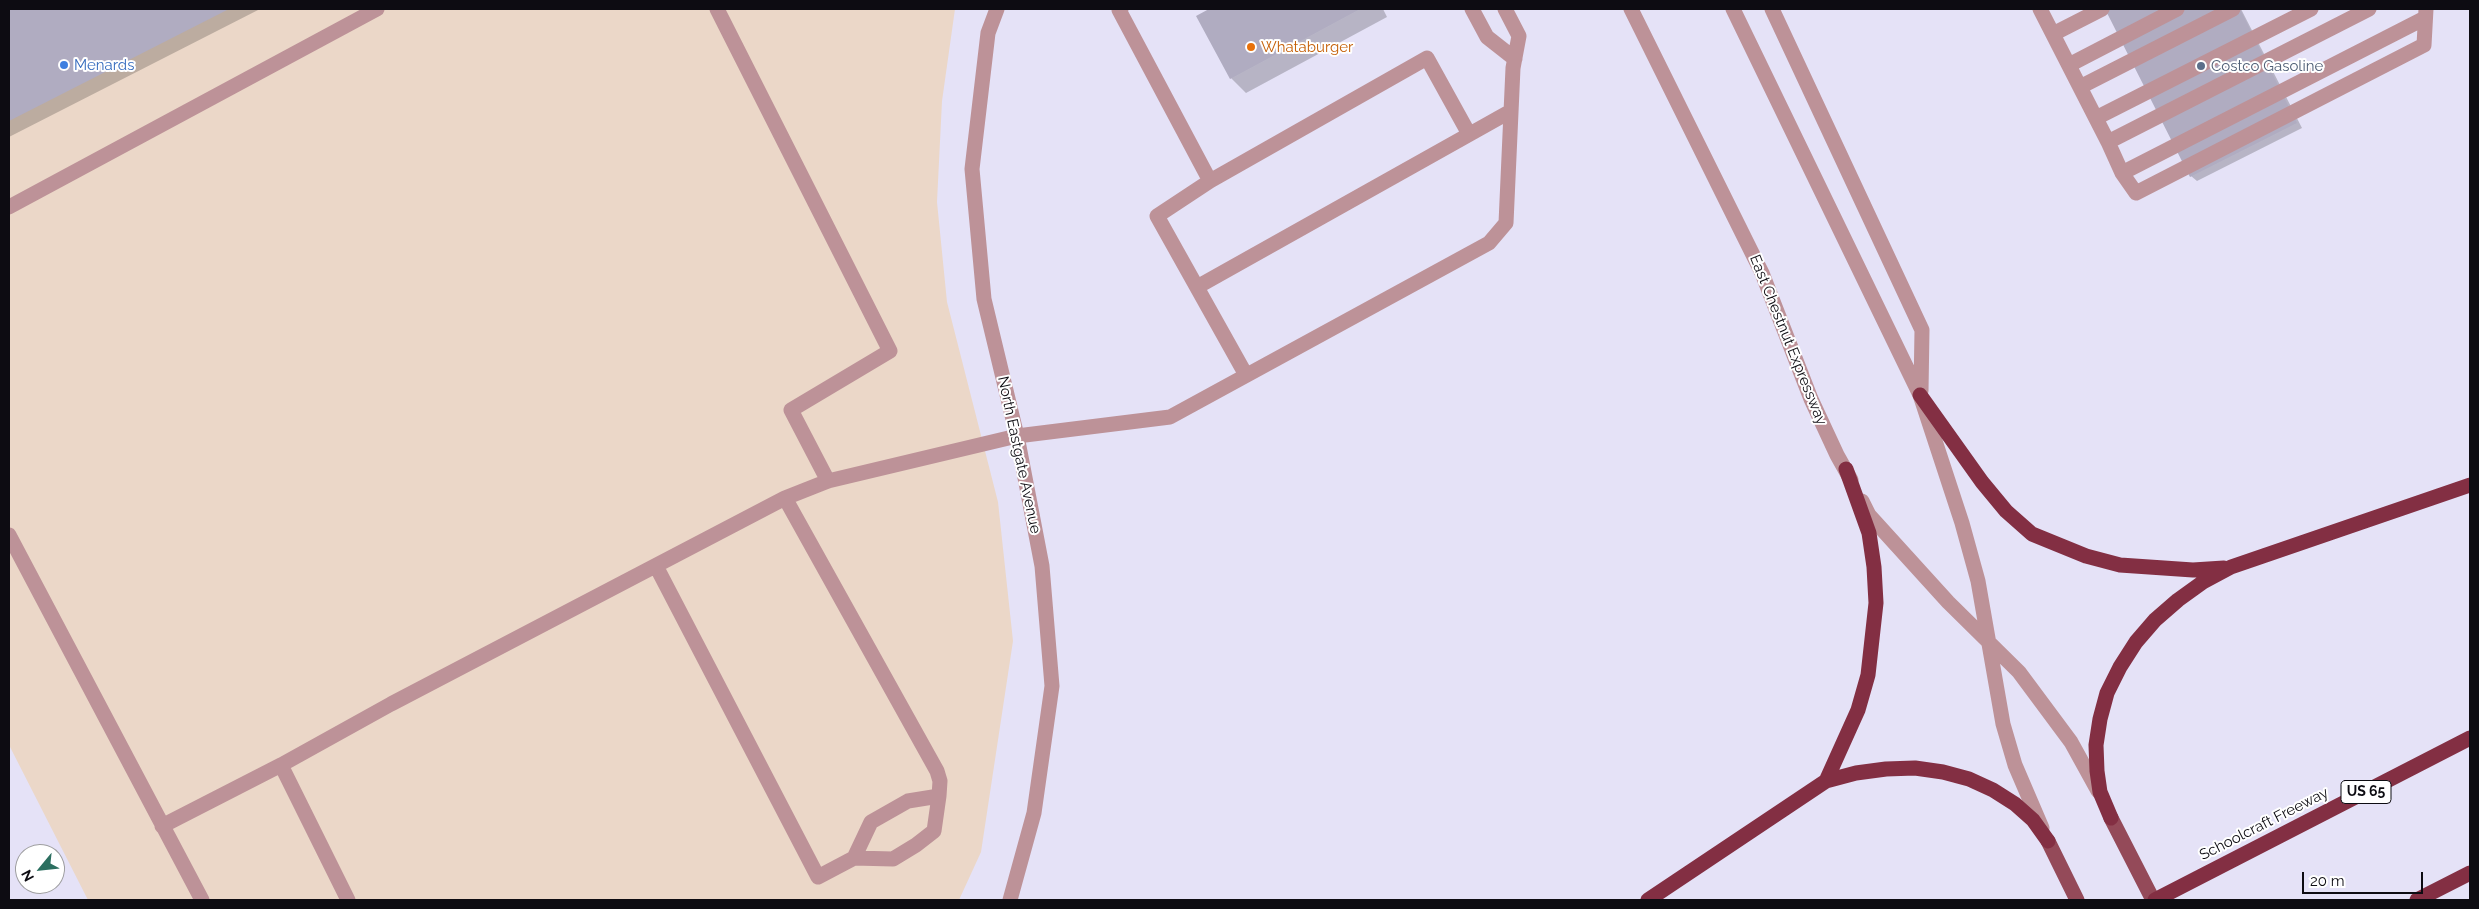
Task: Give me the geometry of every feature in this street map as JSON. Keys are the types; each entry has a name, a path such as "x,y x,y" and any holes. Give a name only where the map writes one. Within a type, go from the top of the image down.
{"highway":[{"path":"1920,395 1982,482 2006,510 2032,534 2086,556 2120,565 2193,570 2230,567"},
{"path":"1826,781 1844,746 1858,710 1868,674 1876,603 1874,568 1868,533 1846,469"},
{"path":"2111,818 2100,792 2096,745 2100,718 2107,693 2120,667 2136,642 2172,605 2203,582 2230,567 2470,485"},
{"name":"Schoolcraft Freeway","path":"2154,900 2470,738"},
{"path":"1648,900 1826,781 1886,768 1943,772 1969,779 1993,790 2015,804 2034,820 2048,841"},
{"path":"2417,900 2470,873"}],"main road":[{"name":"East Chestnut Expressway","path":"2111,818 2154,900"},
{"path":"2048,841 2077,900"}],"street":[{"path":"9,208 377,9"},
{"path":"717,9 890,351 791,410 828,481"},
{"name":"North Eastgate Avenue","path":"997,9 988,33 972,168 984,299 1018,436 1042,566 1052,686 1034,813 1010,900"},
{"path":"1120,9 1210,181"},
{"path":"1472,9 1488,37 1515,59"},
{"path":"162,826 785,498 828,481 1018,436 1170,417 1489,243 1506,223 1511,111 1515,59 1519,36 1505,9"},
{"name":"East Chestnut Expressway","path":"1631,9 1762,273 1811,399 1837,455 1869,515 1948,602 2019,672 2046,706 2093,779 2111,818"},
{"path":"1733,9 1920,395 1962,522 1978,581 2003,724 2015,765 2048,841"},
{"path":"1772,9 1922,330 1920,395"},
{"path":"2040,9 2122,173 2136,192 2424,45 2425,13 2122,173"},
{"path":"2053,34 2102,9"},
{"path":"2069,65 2177,9"},
{"path":"2080,87 2233,9"},
{"path":"2096,118 2311,9"},
{"path":"2108,142 2369,9"},
{"path":"1246,375 1157,216 1210,181 1427,58 1469,134"},
{"path":"1197,286 1511,111"},
{"path":"656,566 818,877 854,858 893,859 934,831 940,781 937,771 785,498"},
{"path":"9,535 202,900"},
{"path":"281,765 348,900"},
{"path":"854,858 871,822 908,801 939,796"}],"shaded area":[{"path":"9,9 955,9 942,101 937,202 947,302 998,502 1013,641 981,852 959,900 88,900 65,855 65,844 59,844 9,745"}],"building":[{"name":"Menards","path":"9,9 229,9 9,121"},
{"name":"Whataburger","path":"1209,9 1360,9 1230,79 1196,16"},
{"name":"Costco Gasoline","path":"2105,9 2240,9 2297,123 2190,177"}],"place":[{"name":"Whataburger","path":"1251,47"},
{"name":"Menards","path":"64,65"},
{"name":"Costco Gasoline","path":"2201,66"}]}
